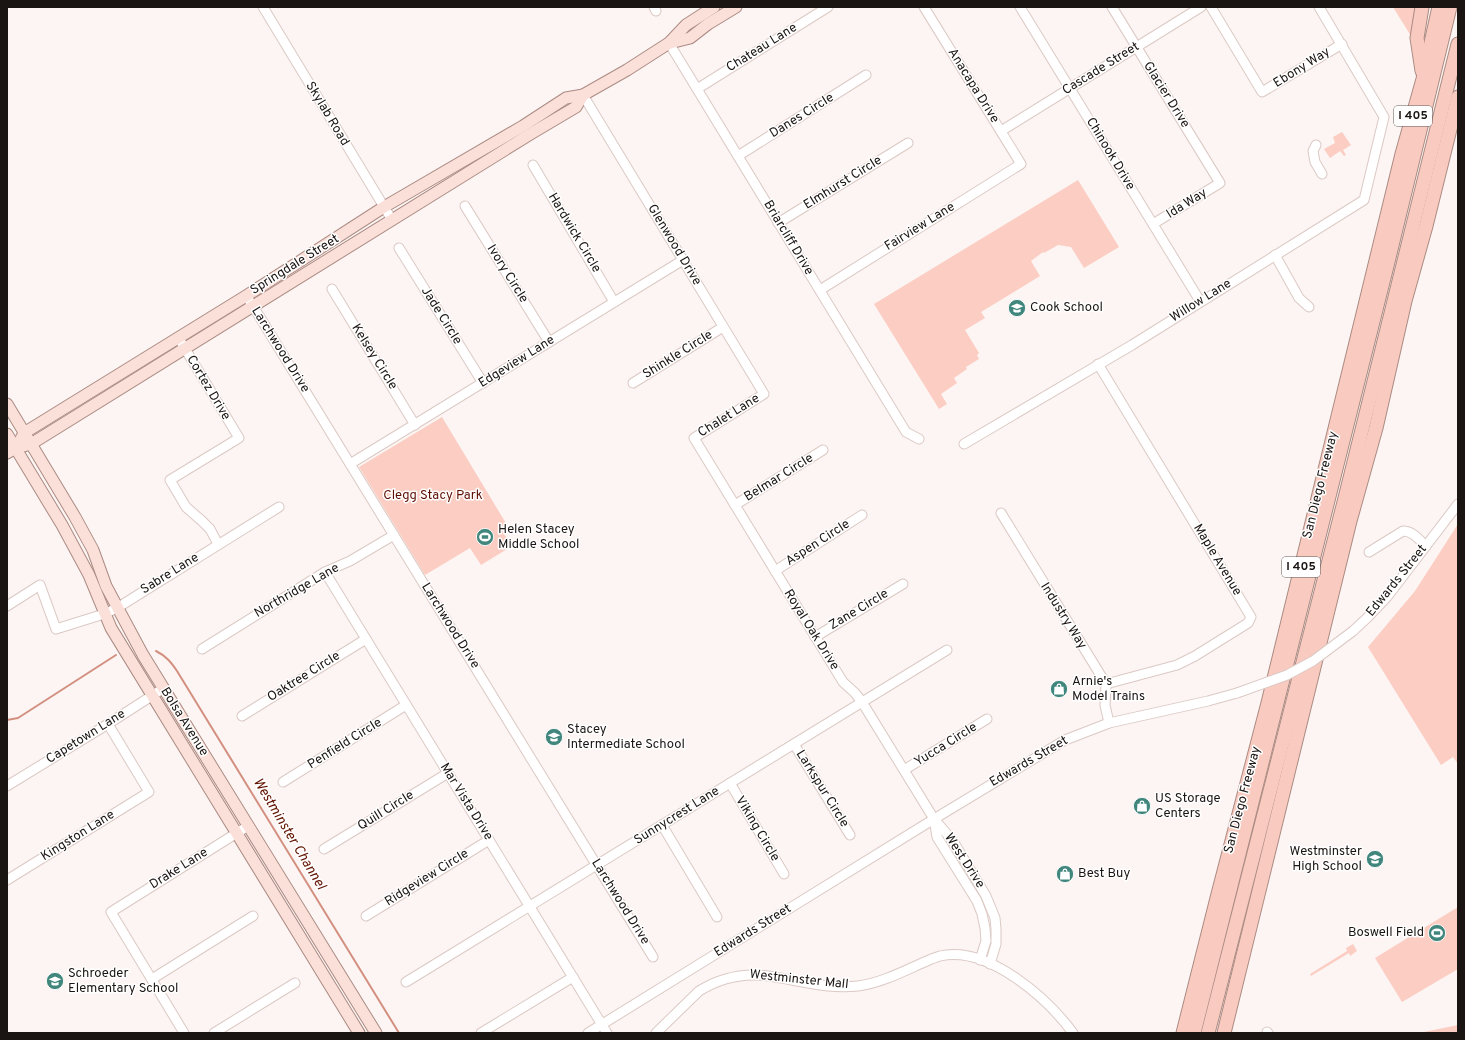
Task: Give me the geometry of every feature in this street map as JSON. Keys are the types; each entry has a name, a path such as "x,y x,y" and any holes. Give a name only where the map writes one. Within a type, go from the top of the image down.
{"highway":[{"path":"1422,7 1417,38 1423,79"},
{"name":"San Diego Freeway","path":"1189,1033 1202,981 1218,894 1268,703 1402,154 1423,79 1439,7"},
{"path":"1202,981 1387,266 1450,7"},
{"path":"1208,1033 1348,486 1458,44"},
{"name":"I 405","path":"1224,1033 1350,521 1376,428 1405,301 1426,226 1458,97"},
{"path":"1426,226 1458,127"}],"main road":[{"name":"Springdale Street","path":"24,432 246,296 384,207 523,126 552,106 566,98 584,95 627,70 669,43 686,25 714,7"},
{"name":"Springdale Street","path":"669,43 690,38 708,24 736,7"},
{"name":"Springdale Street","path":"11,451 31,444 576,107 584,95"},
{"path":"552,106 549,117 552,121"},
{"name":"Bolsa Avenue","path":"7,404 82,529 117,608 248,826 376,1033"},
{"path":"11,451 24,432"},
{"name":"Bolsa Avenue","path":"7,434 11,451 62,525 89,575 111,628 359,1033"}],"street":[{"name":"Skylab Road","path":"263,7 392,220"},
{"name":"Chateau Lane","path":"697,89 828,7"},
{"name":"Anacapa Drive","path":"924,7 1021,164"},
{"name":"Chinook Drive","path":"1020,7 1200,301"},
{"name":"Glacier Drive","path":"1112,7 1220,183"},
{"name":"Cascade Street","path":"1001,131 1201,7"},
{"name":"Ebony Way","path":"1211,7 1262,92 1342,44"},
{"path":"1319,7 1342,44"},
{"name":"Briarcliff Drive","path":"669,43 906,432 918,439"},
{"name":"Willow Lane","path":"964,444 1098,364 1364,200 1384,117 1342,44"},
{"name":"Danes Circle","path":"738,156 866,75"},
{"name":"Glenwood Drive","path":"584,95 764,394"},
{"name":"Elmhurst Circle","path":"778,223 908,143"},
{"path":"1316,145 1313,151 1315,162 1322,174"},
{"name":"Fairview Lane","path":"820,290 1021,164"},
{"name":"Hardwick Circle","path":"533,165 614,302"},
{"name":"Ida Way","path":"1153,224 1220,183"},
{"name":"Ivory Circle","path":"466,206 549,342"},
{"name":"Jade Circle","path":"399,248 483,383"},
{"path":"1275,255 1299,298 1309,307"},
{"name":"Edgeview Lane","path":"350,464 683,260"},
{"name":"Kelsey Circle","path":"332,289 415,424"},
{"name":"Larchwood Drive","path":"246,296 653,957"},
{"name":"Shinkle Circle","path":"634,383 723,327"},
{"name":"Cortez Drive","path":"178,337 239,438 170,480 184,503 210,530 218,544"},
{"name":"Maple Avenue","path":"1098,364 1251,617 1248,623 1177,666 1106,684"},
{"name":"Chalet Lane","path":"694,438 764,394"},
{"name":"Royal Oak Drive","path":"694,438 843,682 862,702 934,819"},
{"name":"Belmar Circle","path":"735,505 823,450"},
{"name":"Edwards Street","path":"588,1033 934,819 1065,740 1109,723 1237,693 1287,675 1313,661 1368,618 1387,597 1458,504"},
{"name":"Sabre Lane","path":"7,606 40,584 56,629 104,614 117,608 279,507"},
{"name":"Industry Way","path":"1001,513 1106,684"},
{"name":"Aspen Circle","path":"775,571 862,515"},
{"path":"1369,552 1403,531 1412,533 1426,546"},
{"name":"Northridge Lane","path":"202,649 325,572 350,561 394,535"},
{"name":"Mar Vista Drive","path":"325,572 608,1033"},
{"name":"Zane Circle","path":"815,637 903,584"},
{"name":"Oaktree Circle","path":"242,716 366,639"},
{"name":"Sunnycrest Lane","path":"406,982 947,650"},
{"path":"1106,684 1105,705 1109,723"},
{"name":"Capetown Lane","path":"7,786 164,688"},
{"name":"Penfield Circle","path":"283,782 406,705"},
{"name":"Yucca Circle","path":"904,770 987,719"},
{"name":"Kingston Lane","path":"7,880 149,792 108,724"},
{"name":"Larkspur Circle","path":"794,744 850,835"},
{"name":"Quill Circle","path":"324,849 448,773"},
{"name":"Viking Circle","path":"730,784 784,874"},
{"name":"West Drive","path":"934,819 937,837 977,901 982,914 986,928 986,941 980,960"},
{"name":"West Drive","path":"934,819 953,841 986,896 991,908 996,929 996,944 990,964"},
{"path":"662,825 718,917"},
{"name":"Drake Lane","path":"152,979 111,912 248,826"},
{"name":"Ridgeview Circle","path":"366,916 489,840"},
{"path":"184,1033 152,979 253,916"},
{"name":"Westminster Mall","path":"656,1033 699,991 730,976 759,975 824,985 857,986 872,984 940,956 958,955 990,964 1015,978 1057,1013 1073,1033"},
{"path":"481,1033 573,977"},
{"path":"214,1033 295,984"}],"green space":[{"path":"1393,7 1416,7 1411,36"},
{"path":"1342,132 1351,145 1343,150 1346,155 1344,156 1340,151 1330,158 1324,149 1335,143 1333,137"},
{"path":"1078,180 1119,247 1084,268 1071,247 1058,245 1044,253 1043,252 1031,261 1040,276 981,312 985,318 965,330 979,353 977,355 979,359 966,367 967,369 954,378 957,383 941,394 947,404 939,409 874,304"},
{"name":"Clegg Stacy Park","path":"442,417 507,525 501,529 512,546 481,565 470,548 425,575 359,467"},
{"path":"1458,524 1458,764 1453,757 1441,765 1368,647 1415,591"},
{"name":"Boswell Field","path":"1458,907 1458,969 1402,1002 1375,958"},
{"path":"1353,944 1357,951 1350,956 1349,953 1311,976 1310,974 1347,951 1346,948"},
{"path":"1458,1025 1458,1033 1419,1033"}],"waterway":[{"name":"Westminster Channel","path":"156,651 163,655 177,671 399,1033"},
{"name":"Westminster Channel","path":"7,720 18,718 116,655"}],"place":[{"name":"Cook School","path":"1017,308"},
{"name":"Helen Stacey Middle School","path":"485,537"},
{"name":"Arnie's Model Trains","path":"1059,689"},
{"name":"Stacey Intermediate School","path":"554,737"},
{"name":"US Storage Centers","path":"1142,806"},
{"name":"Westminster High School","path":"1375,859"},
{"name":"Best Buy","path":"1065,874"},
{"name":"Boswell Field","path":"1437,933"},
{"name":"Schroeder Elementary School","path":"55,981"}]}
